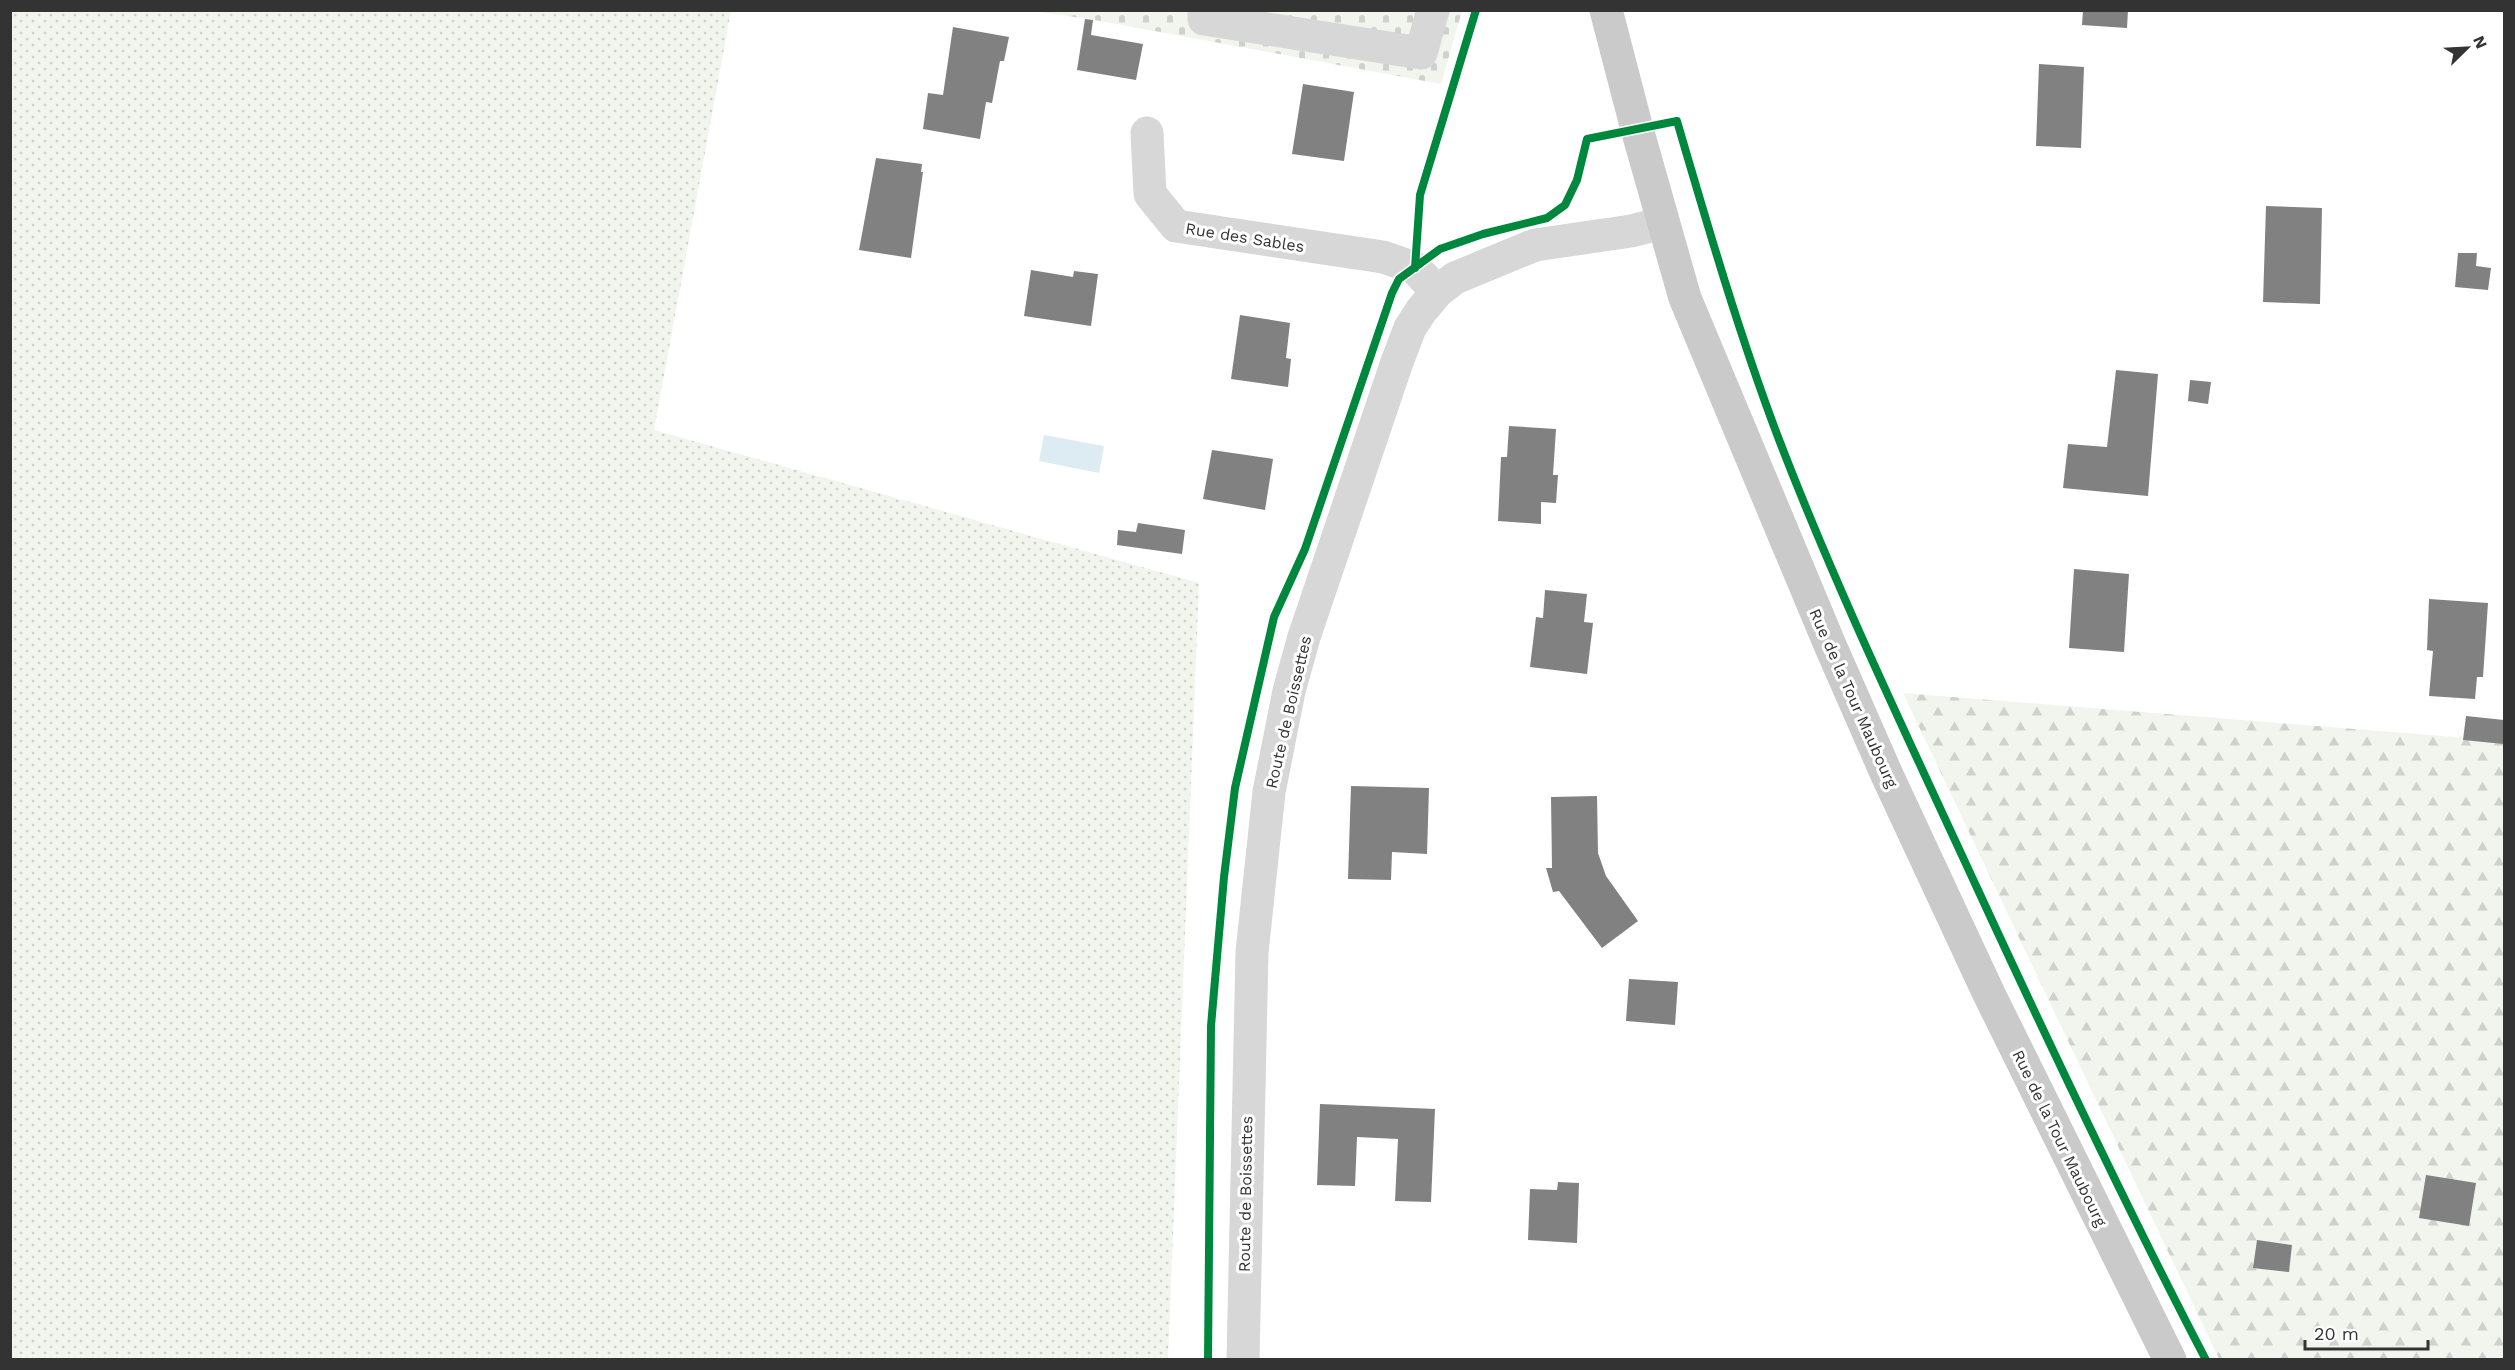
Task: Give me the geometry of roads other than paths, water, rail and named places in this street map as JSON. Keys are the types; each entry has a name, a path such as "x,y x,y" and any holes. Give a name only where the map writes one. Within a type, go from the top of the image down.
{"main road":[{"name":"Rue de la Tour Maubourg","path":"1606,10 1685,298 1830,645 1887,776 1989,994 2170,1359"}],"street":[{"path":"1204,10 1204,19 1315,23 1421,53 1433,10"},
{"name":"Rue des Sables","path":"1147,133 1150,194 1176,226 1383,257 1415,268 1437,292"},
{"name":"Route de Boissettes","path":"1243,1359 1252,952 1258,876 1273,770 1289,691 1304,637 1410,328 1437,292 1455,278 1535,245 1631,231 1663,223"}]}
